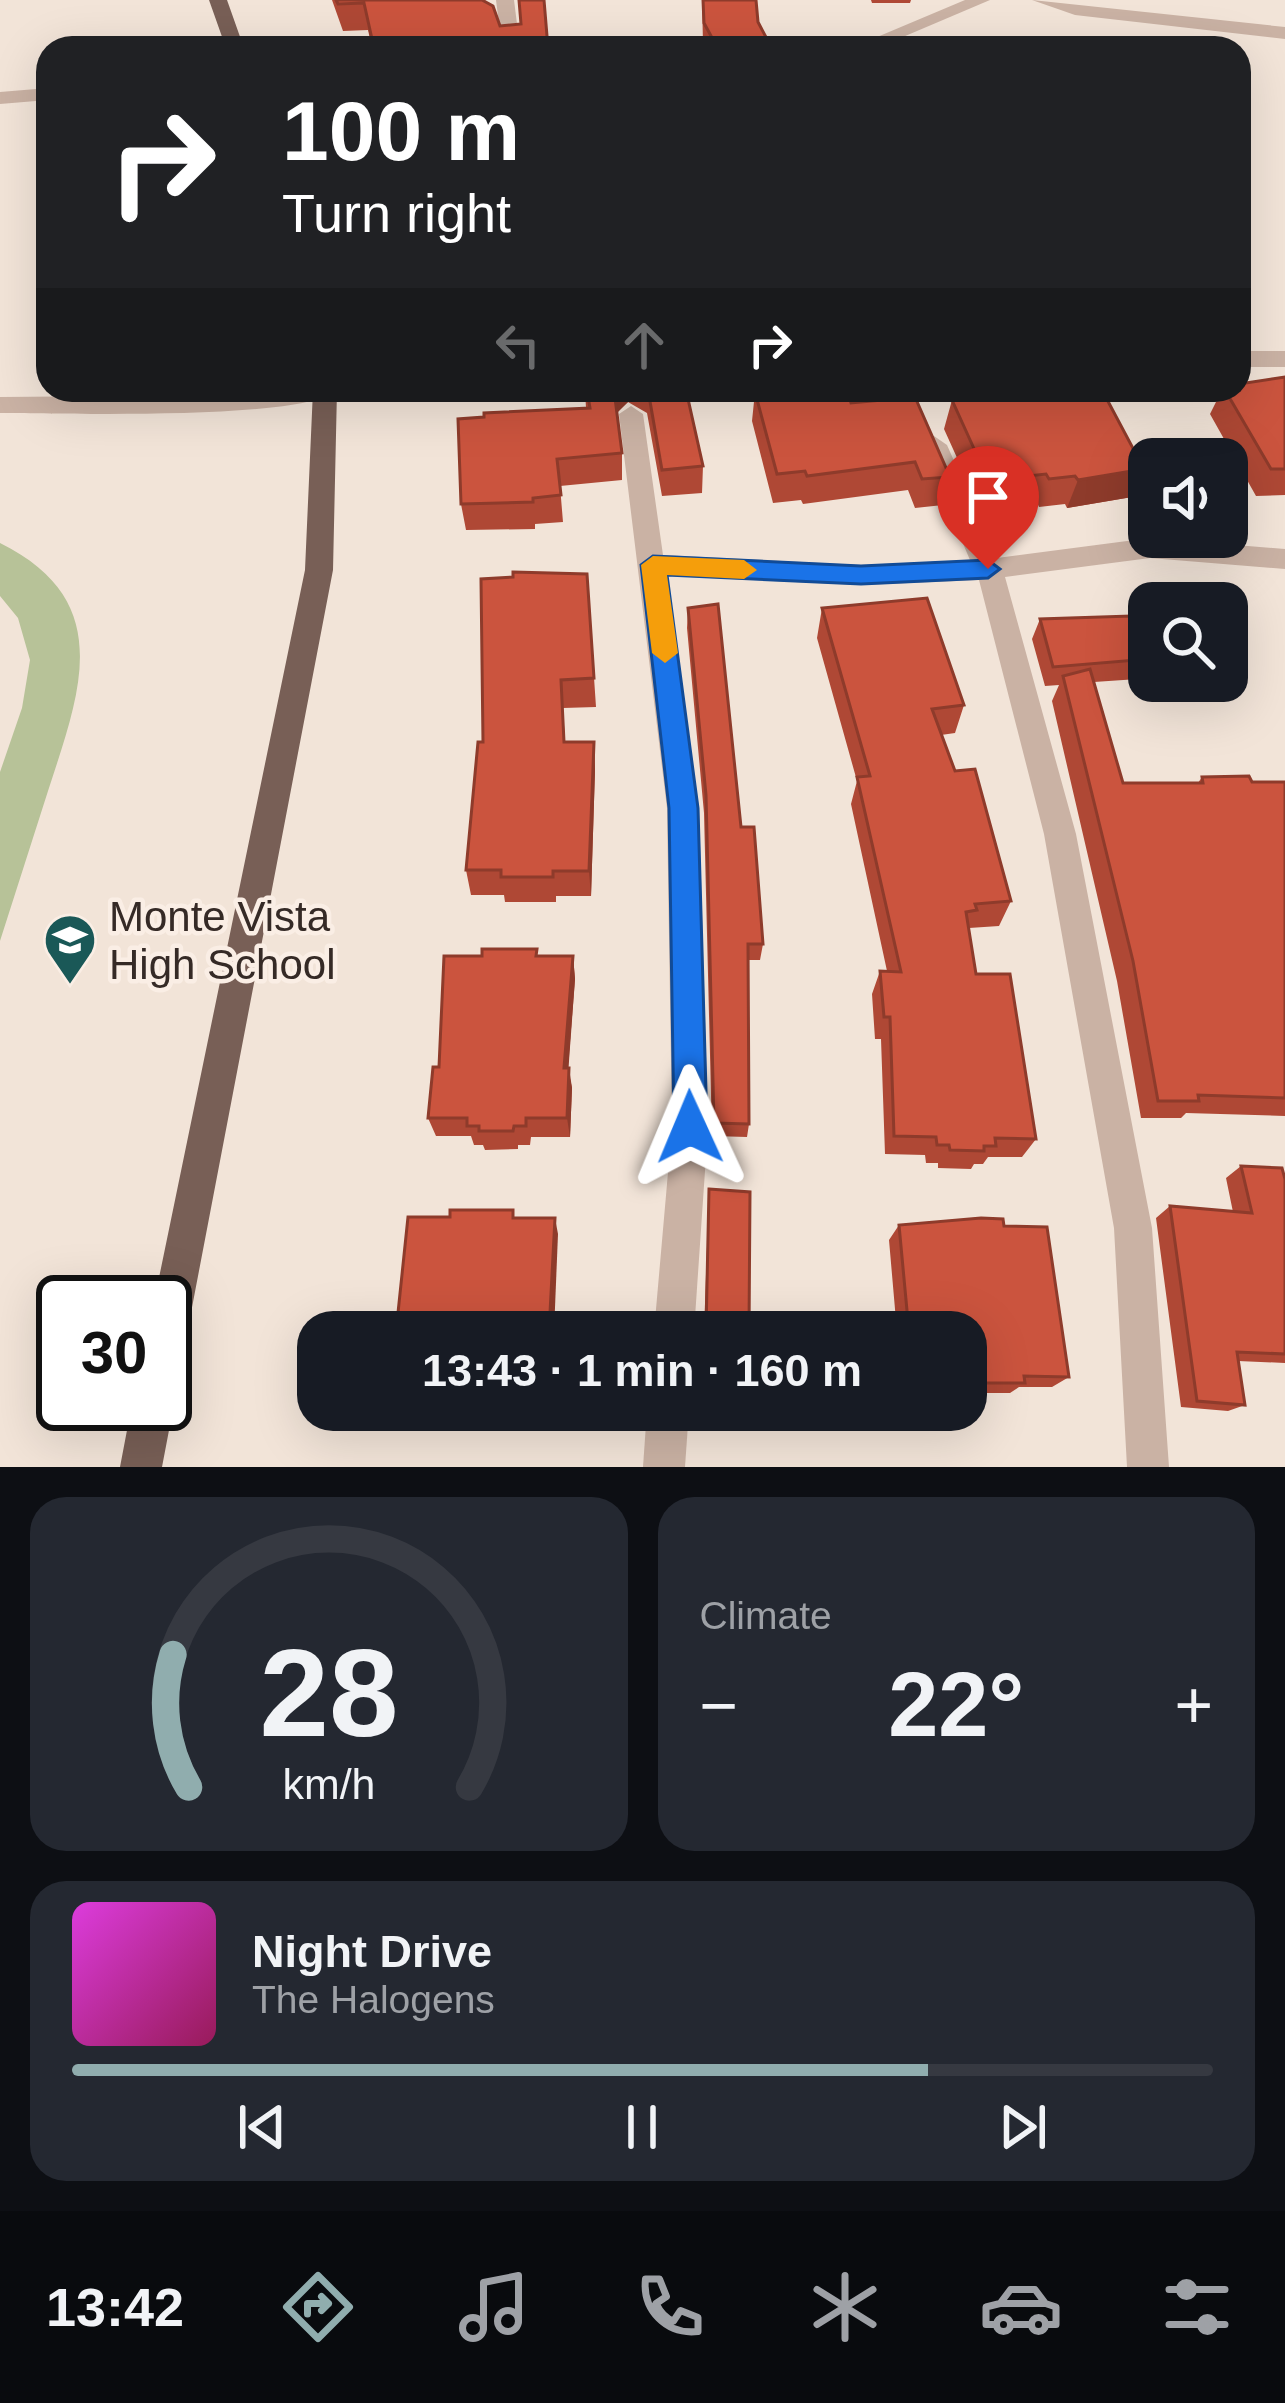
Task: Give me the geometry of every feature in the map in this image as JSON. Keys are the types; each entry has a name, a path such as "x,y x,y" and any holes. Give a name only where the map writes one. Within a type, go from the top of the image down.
{"main road":[{"path":"218,0 232,36"},
{"path":"179,1275 319,570 324,402"},
{"path":"141,1467 148,1431"}],"street":[{"path":"505,0 510,36"},
{"path":"890,36 981,0"},
{"path":"1041,0 1075,10 1285,33"},
{"path":"0,98 36,95"},
{"path":"1251,359 1285,359"},
{"path":"0,405 246,402"},
{"path":"631,414 683,808 690,1127 676,1311"},
{"path":"923,419 999,594 1060,834 1133,1228 1148,1467"},
{"path":"653,565 861,575 988,569 1150,548 1285,559"},
{"path":"664,1467 667,1431"}],"green space":[{"path":"0,543 37,566 61,592 75,621 80,652 70,719 0,941 0,772 22,708 30,660 18,618 0,596"}],"building":[{"path":"336,0 482,0 493,6 500,26 521,24 519,0 544,0 547,36 371,36 364,3 338,4"},
{"path":"703,0 756,0 758,22 765,36 711,36 704,23"},
{"path":"1285,377 1285,469 1271,469 1232,402 1251,402 1251,382"},
{"path":"589,402 616,402 622,453 557,459 561,495 533,498 533,502 461,504 458,419 484,417 484,413 590,408"},
{"path":"650,402 689,402 703,466 662,470"},
{"path":"758,402 917,402 950,477 922,479 915,462 807,476 805,471 777,474"},
{"path":"953,402 1108,402 1128,439 1128,472 1078,480 1075,476 1049,479 1046,474 992,480"},
{"path":"513,572 587,574 594,678 561,680 564,742 594,742 589,871 501,877 501,870 466,870 478,742 483,742 481,579 513,577"},
{"path":"927,598 964,705 932,709 955,771 975,769 1011,901 975,904 977,910 966,912 976,974 1010,974 1036,1139 995,1138 996,1146 984,1146 984,1151 950,1150 949,1145 937,1145 936,1137 894,1136 890,1017 884,1017 880,971 901,972 857,777 870,776 822,608"},
{"path":"718,604 741,827 754,827 763,944 748,944 749,1124 714,1123 706,795 688,608"},
{"path":"1128,616 1128,661 1053,667 1040,619"},
{"path":"1090,669 1123,783 1203,783 1202,777 1249,776 1252,782 1285,782 1285,1098 1198,1095 1199,1101 1158,1101 1133,961 1063,676"},
{"path":"482,949 537,949 536,956 573,956 564,1068 569,1068 567,1118 526,1118 526,1126 514,1126 513,1131 479,1131 479,1126 467,1126 467,1118 428,1118 433,1067 439,1067 444,956 482,956"},
{"path":"1241,1166 1282,1168 1285,1179 1285,1354 1237,1352 1245,1405 1197,1401 1170,1206 1252,1213"},
{"path":"709,1189 750,1192 749,1311 706,1311"},
{"path":"450,1210 513,1210 513,1218 555,1218 550,1311 398,1311 408,1217 450,1217"},
{"path":"981,1218 1003,1219 1004,1226 1047,1227 1069,1377 1024,1376 1025,1383 987,1383 987,1311 907,1311 899,1225"}],"slow traffic":[{"path":"665,653 653,565 744,570"}],"place":[{"name":"Monte Vista High School","path":"70,986"}],"route":[{"path":"690,1127 683,808 653,565 861,575 988,569"}]}
